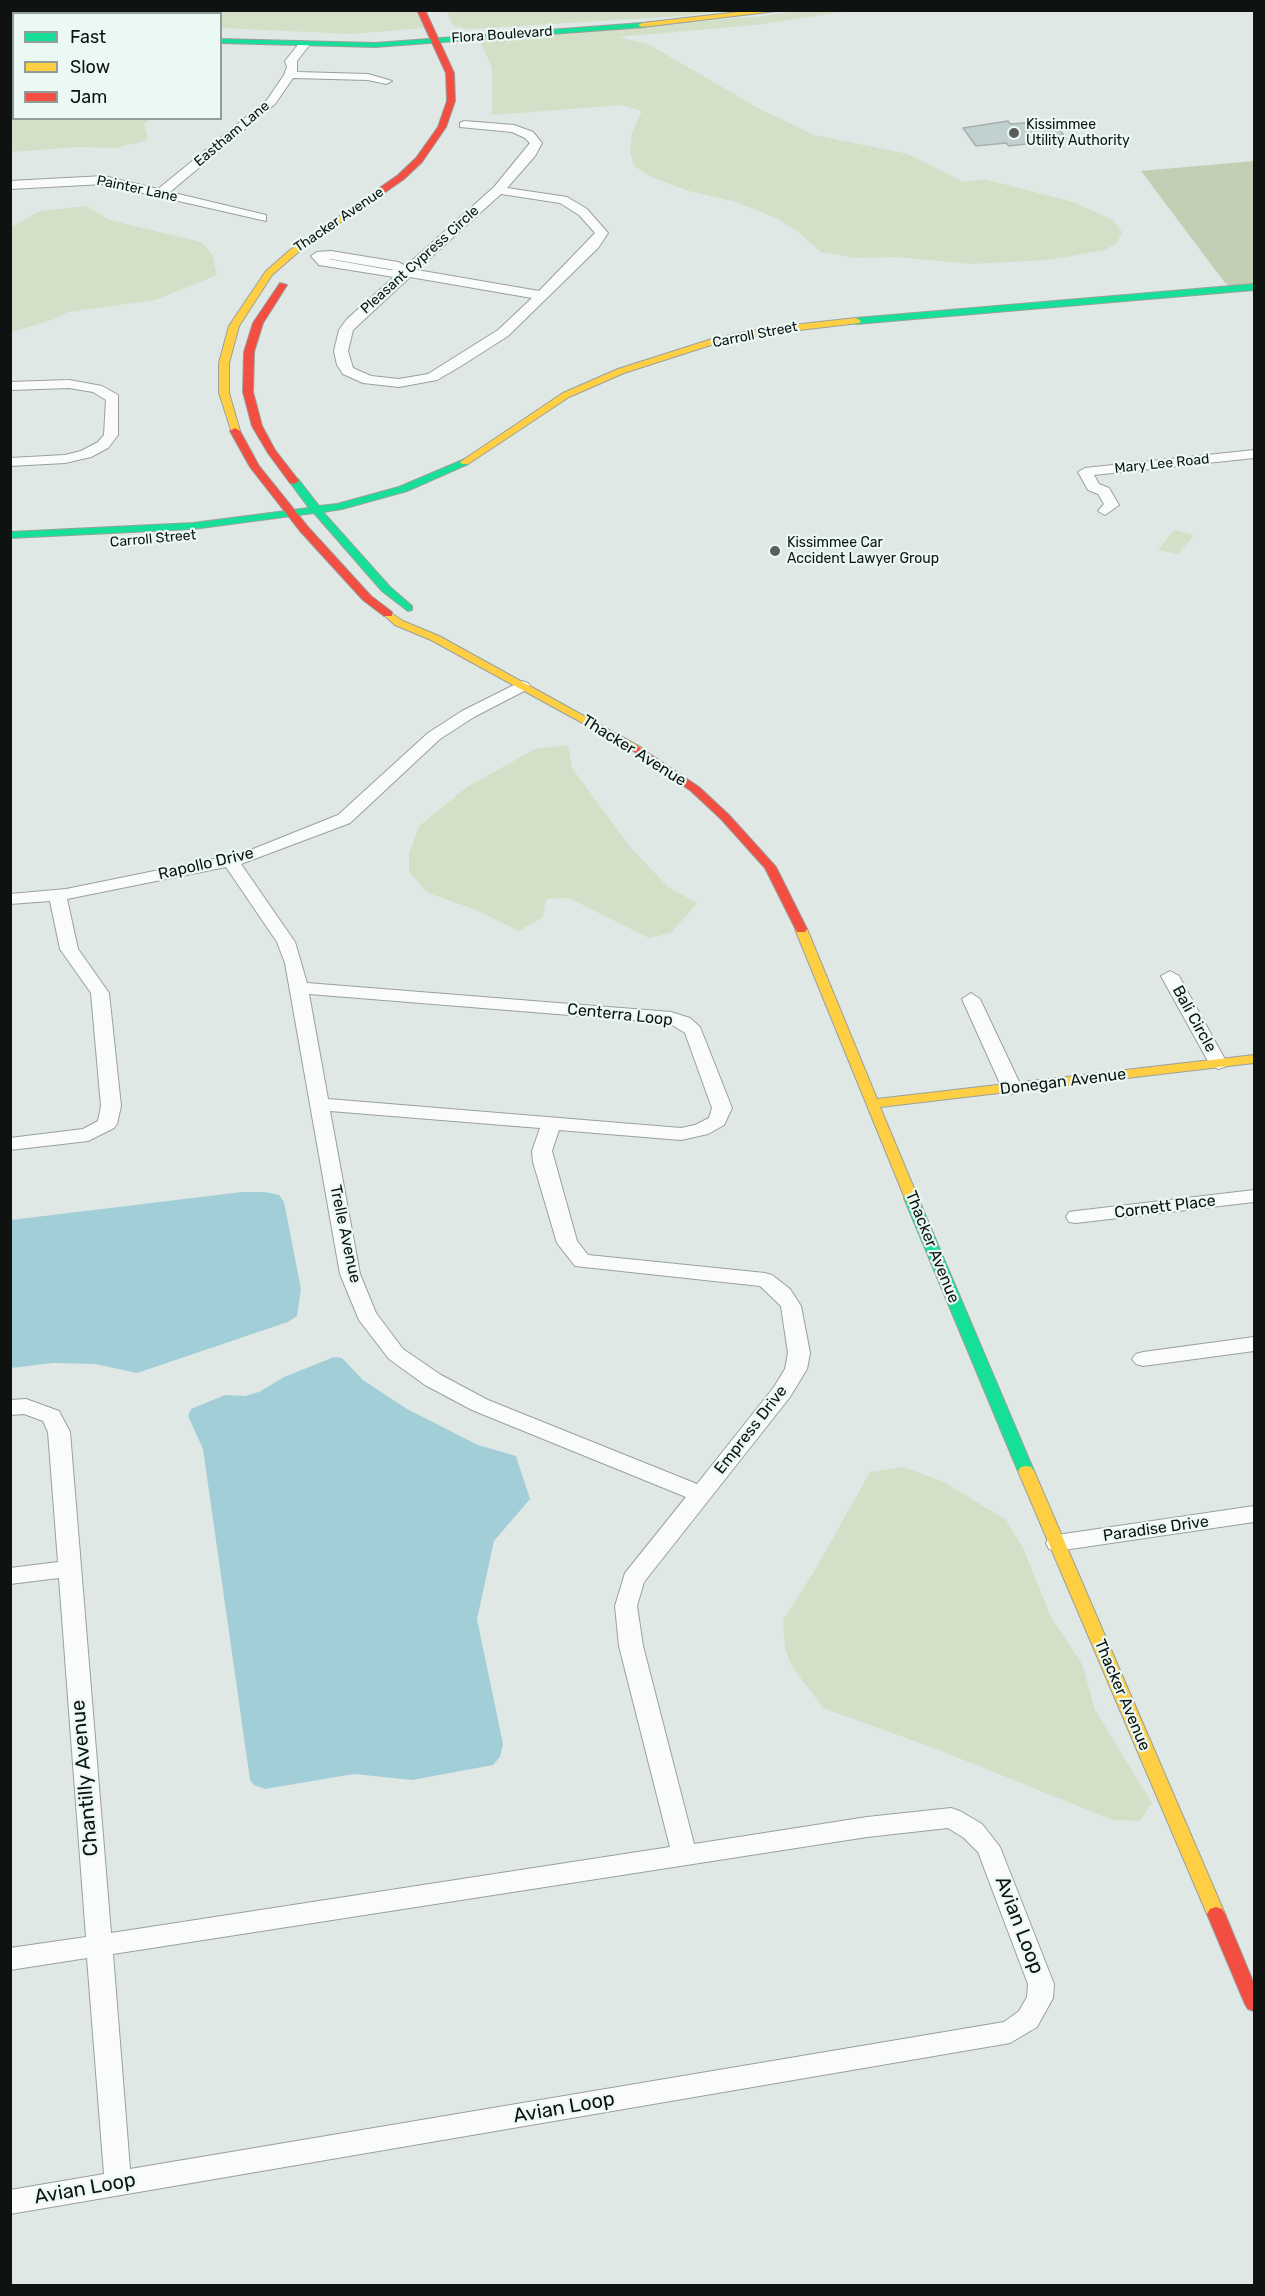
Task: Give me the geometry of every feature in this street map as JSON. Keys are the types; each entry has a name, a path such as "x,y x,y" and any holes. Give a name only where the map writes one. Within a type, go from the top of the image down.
{"street":[{"name":"Thacker Avenue","path":"421,10 450,73 451,93 447,116 436,137 419,160 390,186 292,252 269,273 243,309 227,346 223,379 228,412 243,449 293,515 366,598 399,623 435,638 629,744 662,765 695,789 751,844 770,867 801,929 872,1104 1254,2004"},
{"name":"Flora Boulevard","path":"222,41 354,45 435,37 452,33 685,18 738,10"},
{"name":"Flora Boulevard","path":"452,33 690,22 782,10"},
{"path":"452,33 462,52"},
{"name":"Flora Boulevard","path":"222,34 364,38 435,37"},
{"name":"Eastham Lane","path":"161,193 272,102 291,71 303,62 312,43"},
{"path":"291,71 368,77 386,81"},
{"path":"456,139 466,118"},
{"name":"Pleasant Cypress Circle","path":"466,118 514,129 530,135 536,143 531,153 498,190 360,312 346,330 341,351 348,371 381,382 416,381 432,377 487,345 543,296 594,245 602,232 583,212 563,200 498,190"},
{"name":"Painter Lane","path":"10,185 104,180 262,218"},
{"name":"Thacker Avenue","path":"312,258 389,203"},
{"path":"292,252 324,262 390,274 406,272 543,296"},
{"name":"Thacker Avenue","path":"292,274 273,298 254,334 246,373 252,412 264,441 318,511 372,574 412,611 435,638"},
{"name":"Carroll Street","path":"10,537 76,536 95,531 193,526 272,514 293,515 318,511 403,489 435,476 486,450 566,395 621,371 712,342 801,326 1254,287"},
{"path":"10,386 69,384 97,389 113,398 111,435 103,445 86,454 65,459 10,462"},
{"name":"Mary Lee Road","path":"1107,515 1095,506 1088,494 1094,487 1085,472 1254,454"},
{"name":"Carroll Street","path":"10,548 199,535 278,523 293,515"},
{"name":"Rapollo Drive","path":"10,899 58,895 248,857 344,819 409,757 447,727 522,686"},
{"name":"Trelle Avenue","path":"231,861 285,942 294,963 350,1274 366,1315 396,1354 433,1380 480,1405 700,1494"},
{"path":"10,1144 88,1135 107,1124 111,1106 100,993 69,949 62,925 58,895"},
{"name":"Bali Circle","path":"1170,976 1218,1063"},
{"name":"Centerra Loop","path":"299,988 671,1018 693,1031 722,1108 717,1120 701,1130 681,1134 320,1104"},
{"path":"971,999 1012,1088"},
{"name":"Donegan Avenue","path":"872,1104 1254,1059"},
{"name":"Empress Drive","path":"552,1122 542,1151 543,1162 567,1243 582,1261 765,1280 783,1294 791,1306 799,1353 795,1369 782,1392 633,1579 626,1606 631,1646 685,1856"},
{"name":"Cornett Place","path":"1076,1217 1254,1196"},
{"path":"1143,1359 1254,1344"},
{"name":"Chantilly Avenue","path":"10,1408 26,1407 51,1416 59,1432 118,2184"},
{"name":"Paradise Drive","path":"1057,1543 1254,1515"},
{"path":"10,1576 68,1569"},
{"name":"Avian Loop","path":"10,1959 867,1827 951,1818 973,1831 988,1847 1041,1984 1040,1998 1028,2019 1010,2032 10,2202"}],"green space":[{"path":"185,11 416,11 424,28 352,34 222,28 222,12"},
{"path":"446,11 723,11 684,16 468,29 453,26"},
{"path":"794,11 849,11 756,25 618,37 648,44 760,109 814,135 908,154 964,182 984,179 1073,202 1113,220 1122,232 1117,243 1105,250 1048,260 971,264 897,257 855,258 821,252 798,232 776,218 736,202 689,191 651,177 634,166 630,152 632,132 642,111 621,105 492,115 492,68 479,39 763,16"},
{"path":"11,86 12,120 149,120 144,123 148,140 116,148 79,147 11,152"},
{"path":"1254,161 1254,284 1231,286 1225,283 1141,171"},
{"path":"87,206 109,220 201,242 212,254 217,275 155,300 68,312 52,320 11,332 11,227 40,211"},
{"path":"1174,530 1194,535 1178,554 1158,550"},
{"path":"568,745 572,768 631,848 668,887 697,903 671,933 649,938 569,898 546,899 543,917 519,931 474,909 428,893 409,872 409,854 419,826 467,787 535,749"},
{"path":"903,1467 944,1482 1006,1520 1023,1548 1051,1617 1082,1664 1095,1710 1152,1803 1140,1821 1113,1820 939,1750 823,1708 791,1665 785,1647 783,1620 815,1570 870,1472"}],"water":[{"path":"242,1192 265,1192 279,1195 284,1202 301,1289 297,1316 288,1322 137,1373 95,1364 53,1363 11,1368 11,1220"},
{"path":"334,1357 342,1358 363,1380 407,1409 478,1445 516,1456 530,1499 494,1541 477,1619 503,1744 500,1757 493,1765 412,1780 354,1774 265,1789 254,1785 250,1780 203,1449 188,1416 191,1409 225,1395 245,1396 259,1392 284,1377"}],"building":[{"name":"Kissimmee Utility Authority","path":"1008,121 1010,124 1052,121 1067,139 1009,146 1006,143 976,146 963,128"}],"traffic: fast":[{"path":"222,41 375,45 642,25"},
{"path":"856,321 1254,287"},
{"path":"10,535 193,526 338,507 403,489 465,462"},
{"path":"294,481 327,524 386,589 408,608"},
{"path":"911,1198 1026,1471"}],"traffic: slow":[{"path":"642,25 782,10"},
{"path":"235,431 224,393 224,363 234,326 269,273 293,252 347,215"},
{"path":"465,462 566,395 621,371 712,342 765,331 856,321"},
{"path":"388,614 399,623 435,638 636,748"},
{"path":"801,929 911,1198"},
{"path":"872,1104 1254,1059"},
{"path":"1026,1471 1216,1914"}],"traffic: jam":[{"path":"347,215 401,177 419,160 442,127 451,101 450,73 421,10"},
{"path":"283,285 258,323 249,352 248,392 257,426 271,451 294,481"},
{"path":"235,431 255,467 304,529 367,598 388,614"},
{"path":"636,748 695,789 725,817 770,867 801,929"},
{"path":"1216,1914 1254,2004"}],"place":[{"name":"Kissimmee Utility Authority","path":"1014,133"},
{"name":"Kissimmee Car Accident Lawyer Group","path":"775,551"}]}
